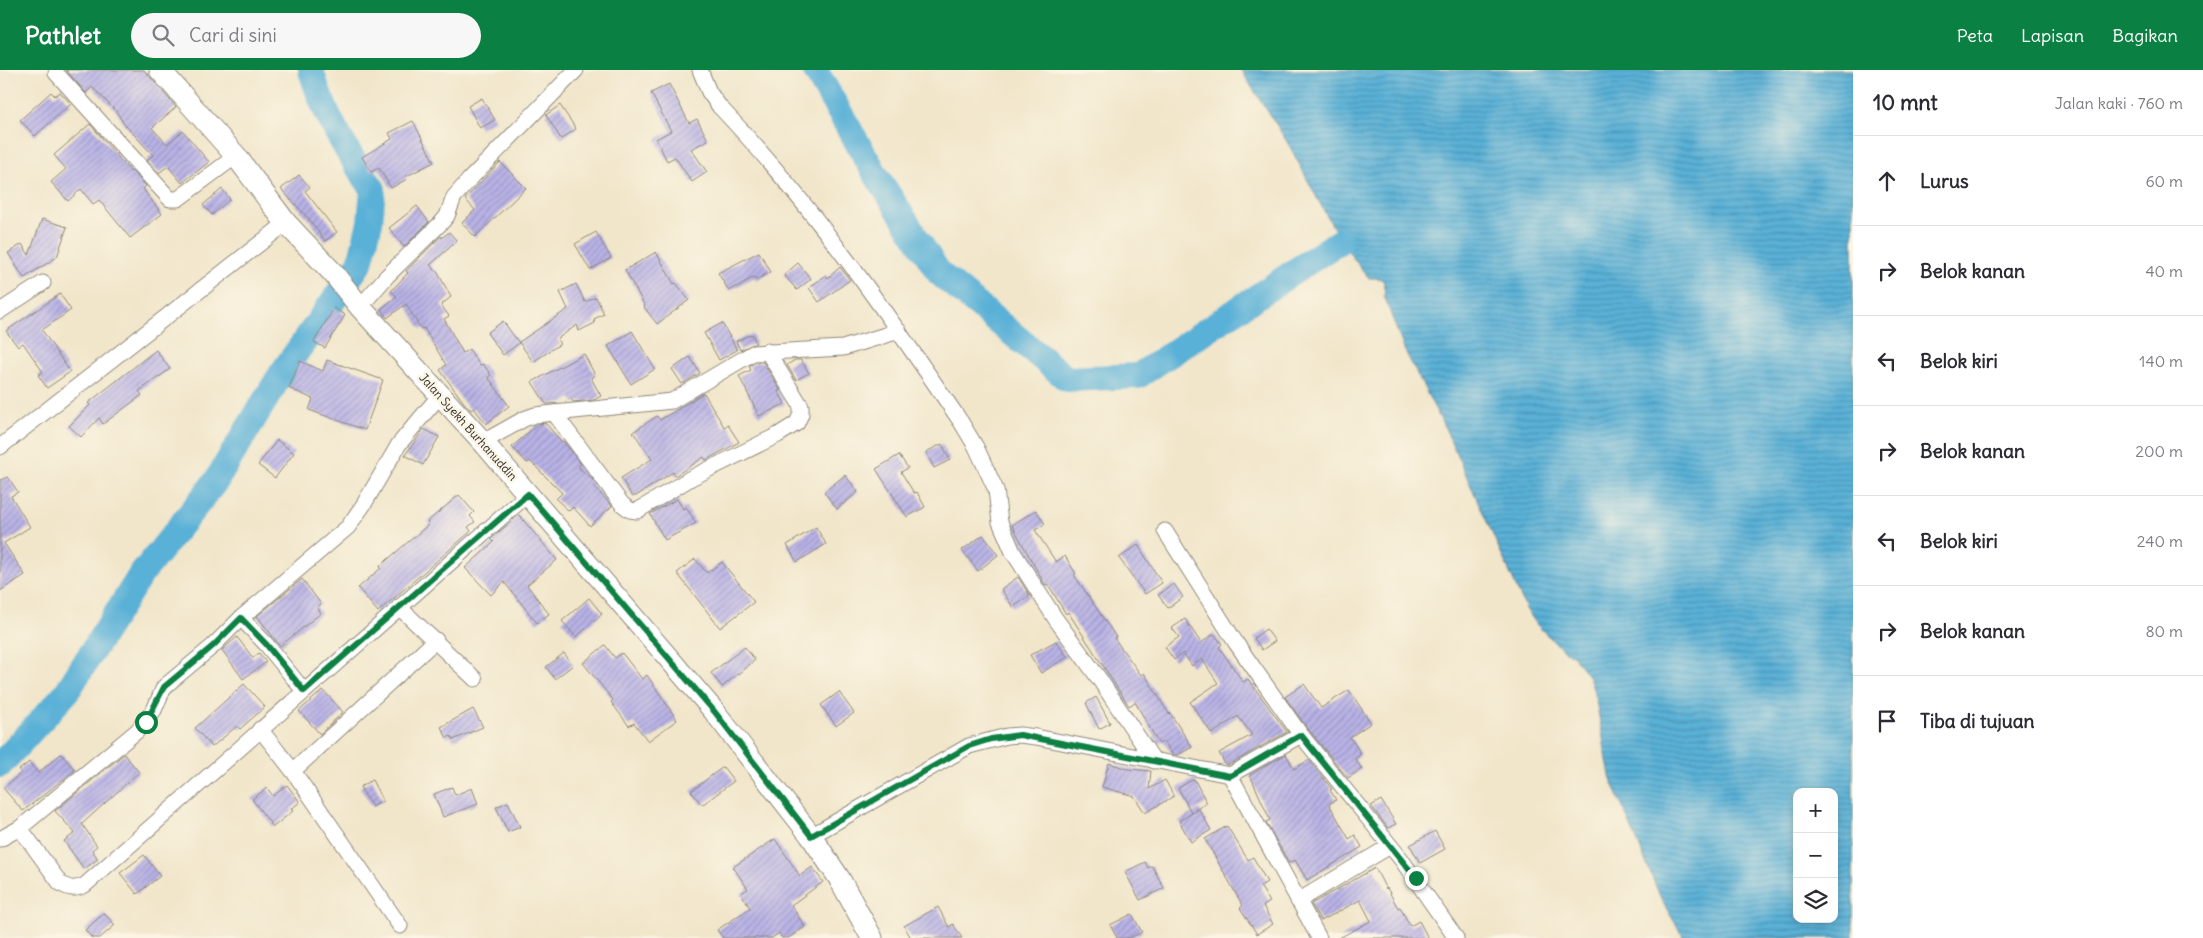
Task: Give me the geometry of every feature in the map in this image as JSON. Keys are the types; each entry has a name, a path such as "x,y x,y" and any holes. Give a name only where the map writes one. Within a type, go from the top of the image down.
{"main road":[{"name":"Jalan Syekh Burhanuddin","path":"160,70 236,156 286,223 333,273 483,442 714,711 811,836 839,878 872,938"}],"street":[{"path":"355,300 387,276 442,222 447,216 454,197 576,70"},
{"path":"700,70 709,92 719,106 798,194 899,330 976,447 996,490 1000,522 1013,552 1055,618 1100,680 1154,761"},
{"path":"56,72 170,200 178,198 236,156"},
{"path":"0,447 286,223"},
{"path":"0,311 43,283"},
{"path":"483,442 524,419 554,413 679,398 753,353 843,348 899,330"},
{"path":"554,413 622,504 630,510 637,511 691,478 778,435 797,423 801,414 801,406 767,351"},
{"path":"0,839 20,828 137,732 154,710 164,687 213,646 241,618 348,527 364,504 399,444 440,395"},
{"path":"20,828 60,883 68,888 77,889 85,885 528,494"},
{"path":"1165,531 1236,643 1301,735 1416,878 1456,938"},
{"path":"400,607 475,679"},
{"path":"241,618 266,644 304,691"},
{"path":"293,771 436,640"},
{"path":"260,729 293,771 400,926"},
{"path":"811,836 969,746 991,739 1020,735 1230,776 1301,735"},
{"path":"1230,776 1319,938"},
{"path":"1298,900 1390,846"}],"water":[{"path":"1241,70 1853,70 1853,938 1684,938 1662,901 1610,776 1595,695 1589,677 1574,657 1555,643 1538,626 1526,609 1445,428 1404,349 1384,296 1385,287 1383,280 1369,278 1357,263 1326,215 1278,128"}],"building":[{"path":"66,70 144,70 176,107 152,128 167,144 183,131 209,162 182,183 168,166 159,173 147,160 153,155 124,124 116,111 92,87 86,93"},
{"path":"669,84 689,123 697,119 708,140 691,149 707,172 692,182 675,157 667,161 656,139 671,131 651,93"},
{"path":"51,92 55,96 60,92 71,104 35,136 20,120"},
{"path":"482,98 495,120 480,128 468,106"},
{"path":"560,105 576,129 561,139 546,115"},
{"path":"413,121 434,162 405,177 407,179 391,188 379,168 371,172 362,157 392,139 389,133"},
{"path":"90,124 131,172 146,186 143,189 162,214 130,238 99,200 93,204 81,189 68,201 51,182 66,169 54,155"},
{"path":"500,162 526,188 475,237 462,223 475,210 465,199"},
{"path":"299,175 310,187 305,191 337,232 325,241 309,219 281,189"},
{"path":"222,189 230,199 212,215 203,205"},
{"path":"417,206 429,222 404,247 389,228"},
{"path":"42,219 67,227 57,257 24,278 8,253 22,244 29,255"},
{"path":"449,232 457,241 430,265 438,273 451,297 441,305 449,316 444,319 463,353 469,349 480,366 483,364 491,375 488,377 509,406 486,424 474,408 471,410 465,404 440,370 446,365 424,328 421,329 406,304 387,318 381,309 397,296 391,291 408,273 406,271 441,236 442,238"},
{"path":"596,232 611,258 590,270 575,244"},
{"path":"656,252 674,284 676,283 689,300 657,324 644,307 625,270"},
{"path":"759,252 771,272 756,280 754,277 729,291 718,273"},
{"path":"798,263 811,279 797,290 784,275"},
{"path":"840,267 850,280 819,302 809,288 826,275 828,278"},
{"path":"576,284 585,302 596,297 604,314 594,319 595,323 579,331 577,325 557,339 560,344 533,362 519,342 568,309 560,292"},
{"path":"60,294 71,310 42,330 70,372 47,388 38,375 43,372 23,343 18,347 6,331"},
{"path":"334,308 345,315 325,348 314,342"},
{"path":"503,321 519,343 503,355 487,333"},
{"path":"722,323 737,350 719,360 704,333"},
{"path":"632,331 655,369 631,384 608,346"},
{"path":"752,334 756,343 740,350 736,341"},
{"path":"156,350 170,369 139,391 142,395 103,424 99,418 81,437 69,426 90,405 88,403"},
{"path":"584,354 595,375 591,378 601,396 594,400 573,402 571,398 564,403 546,404 532,382"},
{"path":"690,357 700,373 682,384 672,369"},
{"path":"327,360 383,380 365,430 309,410 313,399 289,388 300,361 323,371"},
{"path":"795,360 801,360 809,373 796,380 787,365"},
{"path":"756,362 763,362 780,390 778,391 785,404 759,416 739,376 751,370 749,366"},
{"path":"704,393 724,427 728,425 739,442 706,460 704,457 675,476 673,472 636,496 632,496 621,478 652,459 633,432 657,416 660,420"},
{"path":"545,423 563,441 581,464 578,467 592,479 595,483 593,485 612,506 590,526 573,507 569,511 556,499 562,493 530,461 527,463 512,447 538,424"},
{"path":"424,429 439,437 423,465 405,455"},
{"path":"277,440 294,453 275,478 258,465"},
{"path":"942,444 950,460 934,468 926,452"},
{"path":"899,455 908,468 901,472 914,493 917,492 925,507 907,517 876,469"},
{"path":"845,475 858,492 837,509 824,492"},
{"path":"8,477 18,492 11,496 30,527 4,543 25,575 0,591 0,480"},
{"path":"459,495 474,512 470,516 475,522 468,527 471,531 378,612 358,588 381,568 380,566 429,524 427,522"},
{"path":"677,499 683,509 686,507 696,523 665,540 650,514"},
{"path":"1036,510 1045,524 1035,530 1056,562 1065,556 1076,574 1074,575 1116,637 1114,638 1141,675 1144,673 1192,747 1178,755 1172,754 1164,741 1159,744 1135,702 1129,706 1068,612 1066,614 1051,589 1047,584 1045,585 1012,525"},
{"path":"519,515 557,560 527,585 549,614 537,623 504,582 491,595 465,568 494,542 491,539"},
{"path":"816,527 826,544 797,562 787,545"},
{"path":"983,535 998,555 978,571 962,550"},
{"path":"1138,545 1162,583 1145,594 1119,558"},
{"path":"695,559 707,573 722,562 754,602 720,628 677,573"},
{"path":"1018,577 1030,596 1013,607 1001,589"},
{"path":"302,579 321,604 317,607 321,613 280,646 257,616"},
{"path":"1174,584 1183,597 1168,608 1158,595"},
{"path":"589,598 602,614 576,637 562,621"},
{"path":"1185,619 1201,643 1214,634 1222,644 1219,647 1243,682 1248,679 1287,732 1228,765 1225,764 1219,753 1252,735 1238,716 1212,734 1190,702 1218,683 1202,659 1192,666 1183,653 1174,660 1165,647 1179,637 1172,628"},
{"path":"1266,629 1275,641 1262,650 1254,638"},
{"path":"237,637 253,658 259,653 266,662 243,679 222,650"},
{"path":"1056,641 1067,657 1041,673 1030,655"},
{"path":"605,645 615,658 622,653 642,679 647,675 677,720 648,741 634,723 629,726 611,702 613,700 583,663"},
{"path":"745,647 755,660 722,687 711,673"},
{"path":"564,653 573,665 555,679 546,667"},
{"path":"244,684 265,707 240,729 237,726 212,747 195,728"},
{"path":"1304,684 1321,708 1349,690 1371,723 1350,737 1361,754 1355,759 1362,769 1348,778 1285,697"},
{"path":"323,690 343,712 320,734 299,711"},
{"path":"839,692 854,713 836,726 821,705"},
{"path":"1096,697 1110,723 1099,729 1086,703"},
{"path":"473,709 483,727 453,740 451,736 447,738 441,727"},
{"path":"61,754 75,770 23,811 3,788 21,773 19,770 29,762 38,773"},
{"path":"124,754 139,772 82,824 97,846 92,850 98,859 84,869 64,841 75,833 55,811"},
{"path":"1286,754 1294,769 1309,760 1332,789 1330,790 1336,800 1329,804 1349,839 1355,835 1362,847 1307,880 1295,860 1289,863 1266,822 1270,820 1250,775"},
{"path":"1109,763 1128,769 1151,771 1149,789 1165,780 1174,796 1145,813 1134,796 1102,787"},
{"path":"723,767 734,781 702,805 691,791"},
{"path":"1194,779 1207,803 1191,812 1178,788"},
{"path":"372,780 383,801 372,807 360,787"},
{"path":"287,785 300,802 291,809 293,811 273,827 252,799 267,788 273,796"},
{"path":"452,787 455,795 472,788 478,804 443,817 434,794"},
{"path":"1381,800 1396,824 1388,828 1371,806"},
{"path":"508,802 520,827 508,832 496,807"},
{"path":"1199,809 1211,830 1191,842 1179,821"},
{"path":"1227,826 1248,860 1253,857 1267,882 1260,886 1270,902 1263,906 1273,924 1257,934 1240,908 1243,906 1205,839"},
{"path":"1435,831 1445,849 1420,863 1410,845"},
{"path":"775,839 800,876 812,867 823,882 791,905 805,927 788,938 782,938 779,933 772,938 723,938 717,930 750,908 741,893 748,889 733,867"},
{"path":"144,855 160,876 137,894 120,873"},
{"path":"1145,862 1148,868 1152,866 1164,888 1140,900 1125,872"},
{"path":"1375,868 1410,926 1419,921 1428,938 1339,938 1371,921 1360,900 1321,921 1311,904"},
{"path":"938,907 949,927 953,924 962,938 911,938 904,926"},
{"path":"104,913 115,925 100,938 92,938 85,930"},
{"path":"1132,914 1142,932 1130,938 1117,938 1110,925"}],"waterway":[{"path":"0,765 66,693 140,576 216,481 281,374 360,263 370,222 373,189 354,161 329,117 311,70"},
{"path":"815,70 876,175 939,273 1067,379 1138,376 1340,241"}],"route":[{"path":"146,722 154,710 164,687 213,646 241,618 266,644 304,691 528,494 714,711 811,836 969,746 991,739 1020,735 1036,737 1230,776 1301,735 1416,878"}]}
